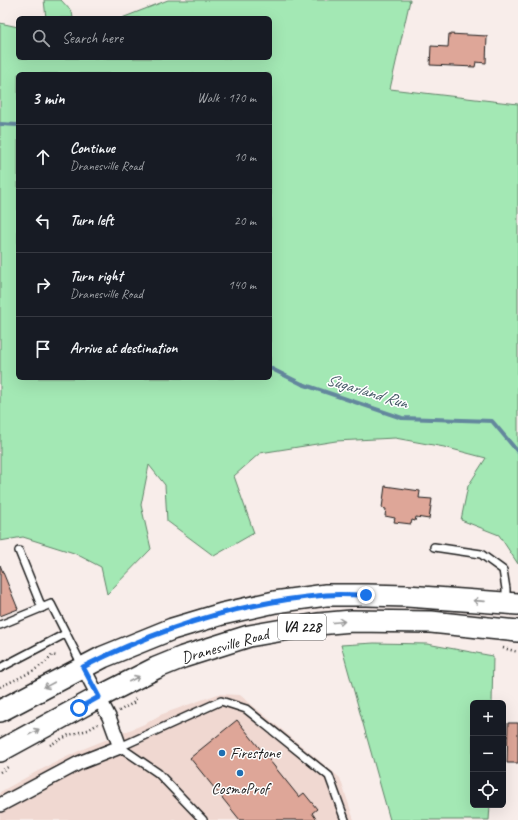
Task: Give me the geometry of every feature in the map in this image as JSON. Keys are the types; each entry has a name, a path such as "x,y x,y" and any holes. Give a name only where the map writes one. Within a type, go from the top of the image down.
{"main road":[{"name":"Dranesville Road","path":"0,711 103,657 172,629 222,614 275,602 326,595 366,595 407,596 512,604"},
{"name":"Dranesville Road","path":"7,758 99,697 156,668 183,657 249,636 310,625 352,621 431,622 518,631"}],"street":[{"path":"0,805 79,763 120,746 99,697 83,667"}],"lane":[{"path":"434,547 481,554 503,570 506,589 512,604"},
{"path":"19,552 42,608"},
{"path":"0,625 51,604 83,667"},
{"path":"0,668 65,634"},
{"path":"120,746 221,701 240,707 246,709 329,776 345,820"},
{"path":"120,746 158,773 203,820"}],"path":[{"path":"499,647 518,652"},
{"path":"0,687 40,666 52,655 57,656"},
{"path":"48,746 69,735 88,730 133,703 139,694"},
{"path":"0,772 7,758"}],"shaded area":[{"path":"218,694 240,695 340,778 354,820 0,820 0,792 83,749 147,723 160,715"}],"green space":[{"path":"44,0 61,0 72,12 73,16 46,16"},
{"path":"168,0 410,0 390,89 518,104 518,564 499,535 461,520 468,486 486,458 444,447 395,438 336,441 260,453 234,476 254,533 214,556 167,521 165,485 149,465 141,505 151,549 107,594 101,567 74,553 23,537 0,541 0,23 16,27 16,60 272,60 272,16 127,16"},
{"path":"374,643 427,644 493,656 492,700 470,700 470,808 490,808 489,820 390,820 341,645"}],"building":[{"path":"449,34 487,36 486,63 476,62 475,67 430,65 431,46 448,47"},
{"path":"385,486 420,491 419,498 432,499 429,519 416,517 415,521 412,520 411,524 394,522 395,518 385,516 386,509 382,508"},
{"path":"0,565 18,609 0,616"},
{"path":"237,720 299,797 304,793 317,809 312,813 317,820 240,820 190,758"},
{"path":"508,723 518,723 518,763 507,763"}],"waterway":[{"name":"Sugarland Run","path":"0,124 16,125"},
{"name":"Sugarland Run","path":"272,369 302,384 402,418 492,421 518,452"}],"place":[{"name":"Firestone","path":"222,753"},
{"name":"CosmoProf","path":"240,773"}],"route":[{"path":"79,708 99,697 83,667 103,657 172,629 222,614 275,602 326,595 366,595"}]}
